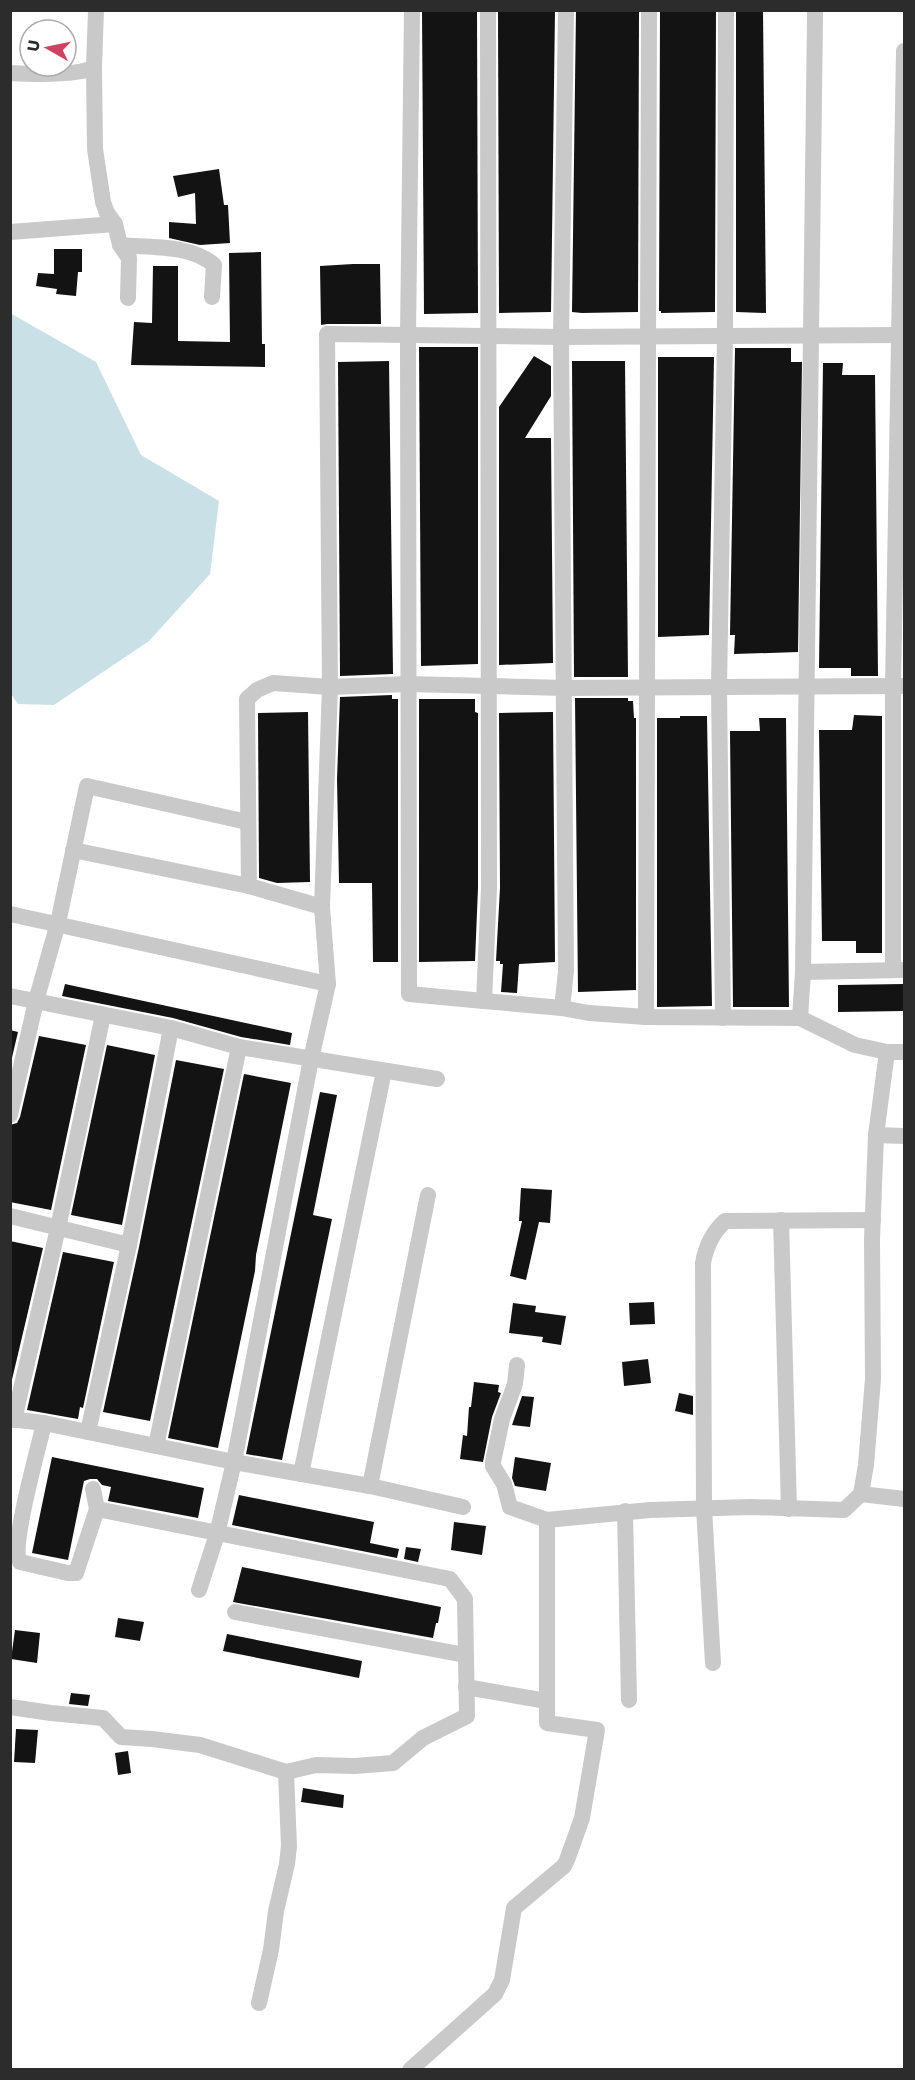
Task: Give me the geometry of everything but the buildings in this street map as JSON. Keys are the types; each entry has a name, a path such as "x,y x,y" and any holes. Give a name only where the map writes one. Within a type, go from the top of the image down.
{"street":[{"path":"96,10 95,149 103,202 115,224 120,246 129,258 128,298"},
{"path":"412,10 408,335 409,994 646,1017 800,1018 855,1045 887,1052 904,1052"},
{"path":"484,1001 489,888 488,10"},
{"path":"562,1008 566,971 561,337 566,10"},
{"path":"646,1017 649,10"},
{"path":"723,1018 719,688 725,334 726,10"},
{"path":"800,1018 810,687 815,10"},
{"path":"803,972 899,970 904,51"},
{"path":"10,73 71,72 94,67"},
{"path":"10,232 115,224"},
{"path":"120,246 191,251 207,259 214,266 212,297"},
{"path":"199,1590 217,1534 234,1462 311,1059 328,984 322,907 330,687 327,334 561,337 725,334 902,335"},
{"path":"249,886 247,699 256,690 273,683 330,687 407,684 565,688 899,686"},
{"path":"10,1115 36,1001 58,923 87,786 247,822"},
{"path":"73,850 249,886 322,907"},
{"path":"10,914 328,984"},
{"path":"10,996 171,1028 239,1047 437,1079"},
{"path":"103,1015 58,1228 12,1419 44,1423 234,1462 370,1486 463,1507"},
{"path":"88,1432 129,1245 171,1028"},
{"path":"156,1446 239,1047"},
{"path":"517,1365 515,1384 502,1419 493,1466 504,1484 510,1507 547,1520 625,1511 704,1508 844,1510 861,1494 866,1465 873,1379 873,1220 876,1135 887,1052"},
{"path":"301,1474 384,1071"},
{"path":"876,1135 904,1136"},
{"path":"370,1486 428,1195"},
{"path":"10,1216 129,1245"},
{"path":"781,1220 789,1509"},
{"path":"713,1663 704,1508 705,1253 711,1235 724,1221 873,1220"},
{"path":"44,1423 18,1536 18,1560 23,1564 76,1573 97,1509 93,1490"},
{"path":"861,1494 904,1499"},
{"path":"10,1707 103,1718 121,1737 152,1738 200,1745 286,1772 316,1765 355,1766 393,1763 423,1738 467,1716 465,1599 450,1579 97,1509"},
{"path":"625,1511 629,1700"},
{"path":"410,2070 495,1994 502,1980 514,1908 564,1866 582,1818 597,1730 547,1723 547,1520"},
{"path":"235,1612 465,1655"},
{"path":"466,1687 547,1701"},
{"path":"259,2003 287,1864 289,1846 286,1772"}],"water":[{"path":"10,313 96,362 141,455 219,501 210,574 149,641 54,705 18,704 11,694"}]}
